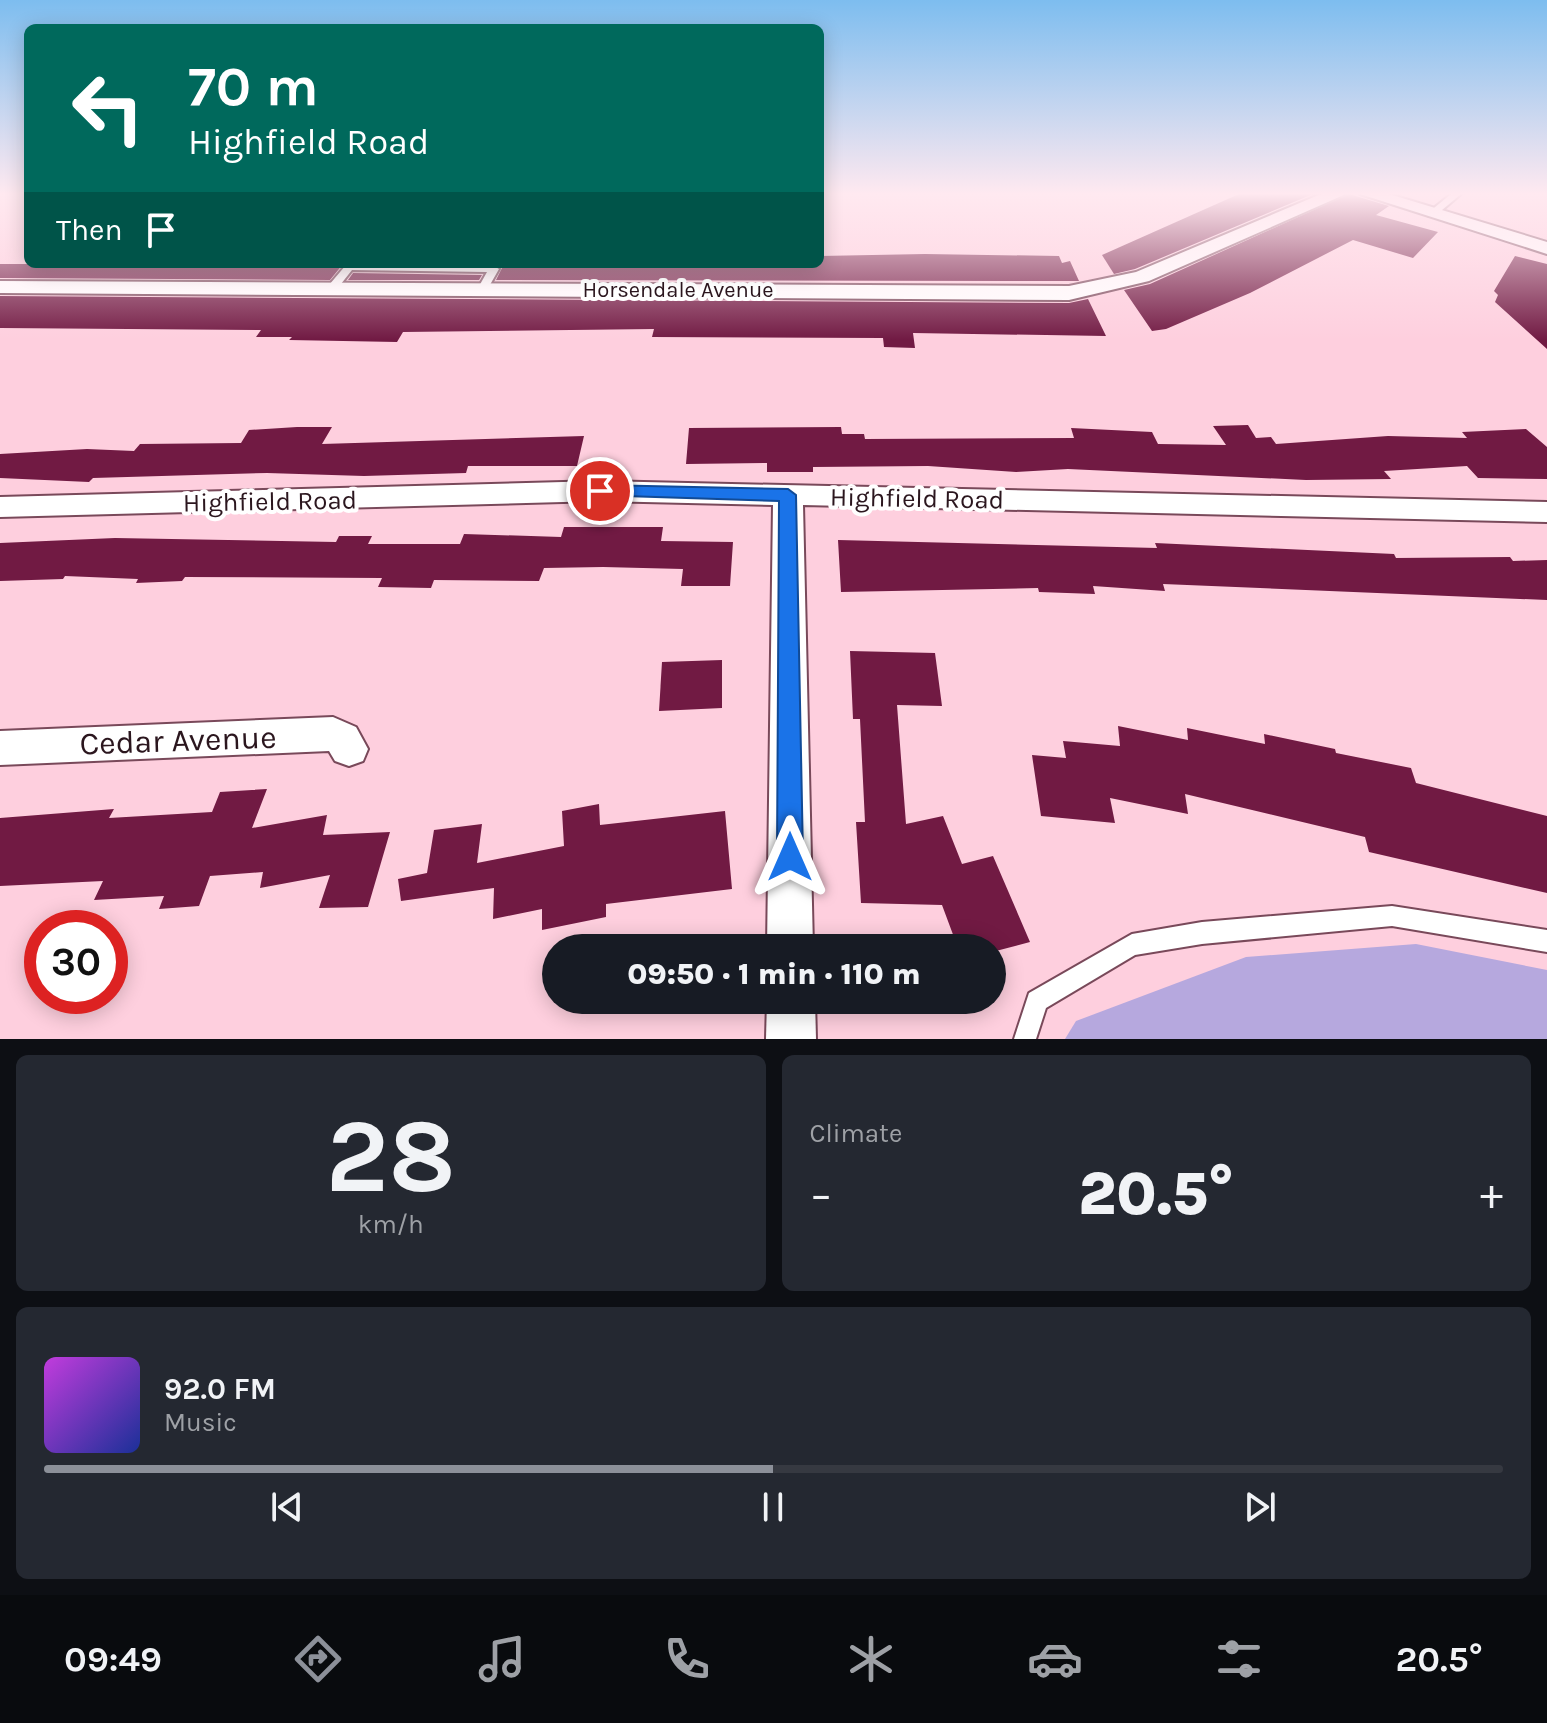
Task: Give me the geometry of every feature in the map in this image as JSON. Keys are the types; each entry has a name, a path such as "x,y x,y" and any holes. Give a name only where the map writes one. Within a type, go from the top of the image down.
{"street":[{"name":"Horsendale Avenue","path":"0,287 1069,293 1142,277 1223,242"},
{"path":"139,287 164,268"},
{"name":"Highfield Road","path":"0,507 600,491 1547,512"},
{"path":"788,495 790,934"},
{"name":"Cedar Avenue","path":"0,748 333,734 343,739 349,749"},
{"path":"791,1014 791,1039"}],"lane":[{"path":"1025,1039 1037,1001 1132,945 1202,933 1392,916 1547,941"}],"shaded area":[{"path":"1416,944 1547,970 1547,1039 1065,1039 1076,1021 1246,957"}],"building":[{"path":"1130,242 1198,242 1135,269 1114,274 1102,255"},
{"path":"1242,242 1348,242 1250,293 1166,329 1152,331 1124,290 1150,284"},
{"path":"1361,242 1428,242 1413,258"},
{"path":"824,256 1059,256 1062,263 1070,261 1079,281 496,280 502,268 824,268"},
{"path":"1515,256 1547,264 1547,349 1495,302 1498,295 1494,291"},
{"path":"0,264 24,264 24,268 340,268 330,280 0,278"},
{"path":"353,273 482,275 479,280 348,280"},
{"path":"0,296 1069,303 1088,299 1106,336 913,333 915,348 884,347 883,338 652,337 654,329 403,332 397,342 289,340 292,337 256,337 261,330 0,328"},
{"path":"1248,425 1256,438 1271,437 1276,444 1388,436 1467,438 1462,432 1526,429 1547,447 1547,479 1478,478 1467,466 1384,471 1391,479 1306,480 1068,469 1016,472 928,466 813,467 813,472 767,472 767,463 686,464 689,428 841,427 842,434 864,434 865,439 1074,438 1071,428 1152,432 1158,444 1226,445 1213,426"},
{"path":"332,427 322,444 584,436 577,466 468,466 466,473 364,476 267,473 93,478 89,482 0,478 0,454 87,449 134,451 140,444 241,443 249,430"},
{"path":"564,527 663,527 661,541 733,542 730,586 681,586 683,569 603,567 544,568 539,581 434,580 431,588 378,587 382,578 185,577 182,581 136,583 138,579 65,576 63,579 0,581 0,543 115,538 336,542 339,536 372,536 368,544 460,544 464,534 561,537"},
{"path":"838,540 1157,548 1155,543 1394,554 1396,558 1510,557 1513,561 1547,560 1547,600 1163,584 1165,591 1093,586 1095,594 1039,592 1038,588 841,592"},
{"path":"850,651 935,653 942,706 897,705 906,824 943,816 962,864 993,856 1030,942 1006,948 1006,934 953,934 942,905 861,903 856,822 865,822 860,719 853,719"},
{"path":"722,660 722,708 659,711 662,662"},
{"path":"1118,726 1188,740 1187,728 1265,744 1264,734 1411,768 1416,783 1547,816 1547,893 1369,852 1365,837 1185,794 1188,814 1110,798 1115,823 1041,816 1032,755 1066,758 1063,741 1120,746"},
{"path":"267,789 252,828 327,815 323,835 390,832 368,907 319,908 330,875 260,888 263,872 210,876 199,906 159,909 164,896 94,900 103,881 0,886 0,818 114,809 109,818 212,812 220,792"},
{"path":"599,804 600,825 725,811 732,889 606,904 606,917 542,930 542,909 493,919 494,888 401,901 398,879 427,873 434,830 482,824 477,863 564,846 562,811"}],"route":[{"path":"600,491 788,495 790,857"}]}
